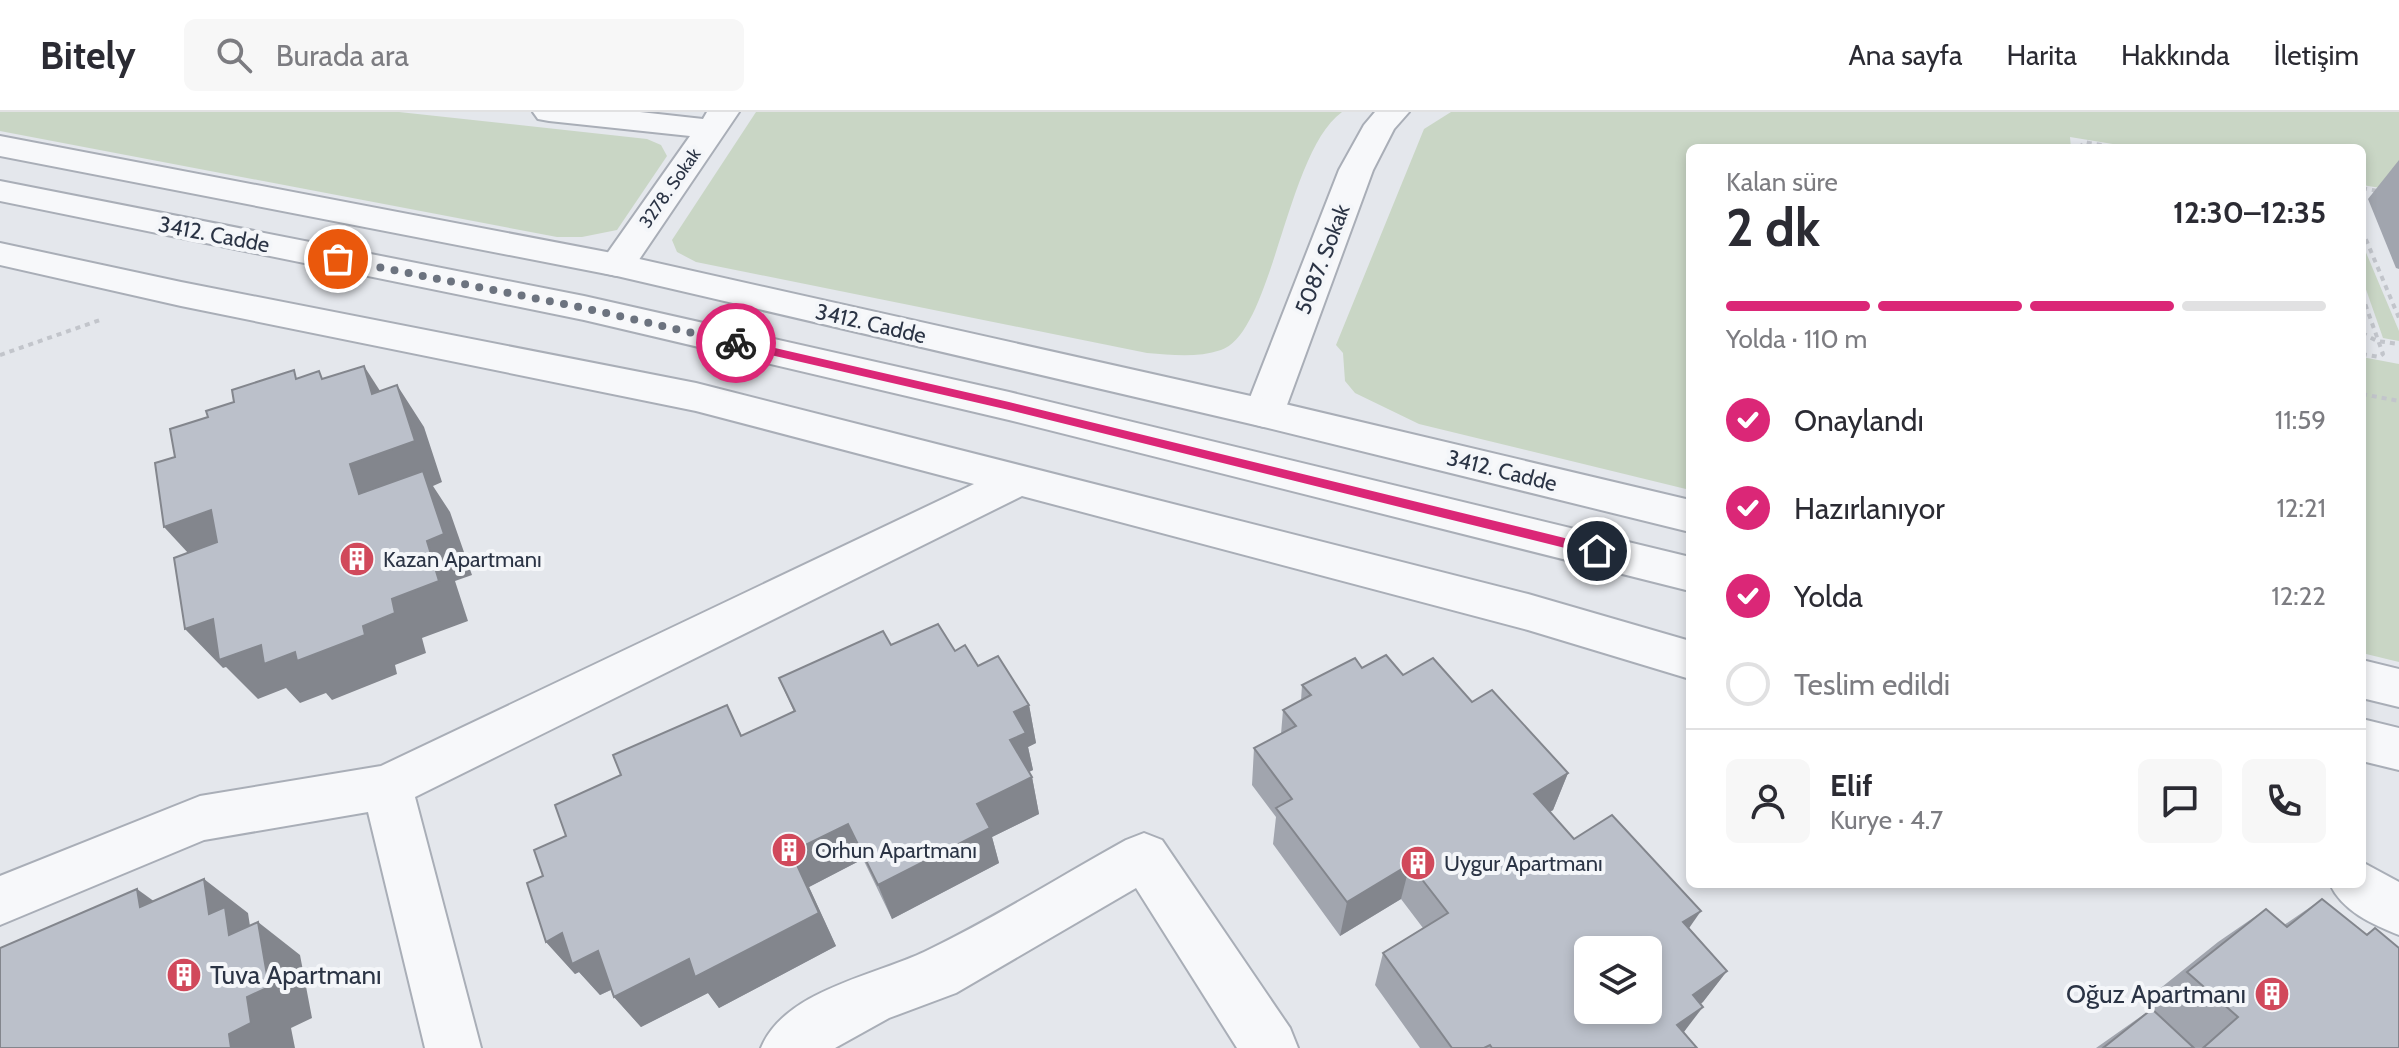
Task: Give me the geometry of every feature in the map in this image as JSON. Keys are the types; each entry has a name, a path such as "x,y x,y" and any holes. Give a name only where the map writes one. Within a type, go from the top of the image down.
{"street":[{"path":"549,112 717,120"},
{"name":"5087. Sokak","path":"1264,413 1356,170 1380,125 1393,112"},
{"name":"3278. Sokak","path":"584,308 717,120"},
{"name":"3412. Cadde","path":"0,146 617,265 1264,413 1686,515"},
{"name":"3412. Cadde","path":"0,191 584,308 1009,406 1686,573"},
{"path":"0,254 181,294 696,397 1528,612 1686,659"},
{"path":"0,901 200,818 387,787 1019,480"},
{"path":"2366,680 2399,688"},
{"path":"2366,741 2399,749"},
{"path":"387,787 453,1048"},
{"path":"789,1048 817,1027 873,997 937,974 1144,856 1270,1048"},
{"path":"2363,888 2399,910"}],"path":[{"path":"2366,189 2387,192"},
{"path":"2366,240 2399,318"},
{"path":"0,355 181,294"},
{"path":"2366,307 2382,355 2366,354"},
{"path":"2366,335 2377,341 2399,344"},
{"path":"2366,395 2399,401"}],"green space":[{"path":"0,112 399,112 647,139 661,145 667,156 617,230 582,237 557,237 0,131"},
{"path":"756,112 1342,112 1323,133 1307,164 1267,278 1254,311 1239,337 1221,350 1184,355 1147,353 696,262 677,252 672,240"},
{"path":"1451,112 2399,112 2399,191 2366,186 2366,144 2113,144 2070,137 2071,144 1686,144 1686,489 1419,424 1355,393 1345,381 1343,353 1336,345 1424,129"},
{"path":"2366,253 2399,331 2399,341 2383,338 2366,289"},
{"path":"2366,358 2399,364 2399,662 2366,654"}],"building":[{"name":"Kazan Apartmanı","path":"364,366 372,394 397,385 415,441 350,464 359,494 423,471 444,534 427,541 439,581 392,599 395,613 363,626 365,635 297,661 295,652 264,664 261,645 219,660 213,619 185,629 174,558 217,542 211,510 164,527 155,463 175,457 170,429 208,417 206,411 234,402 232,390 294,370 296,379 319,371 322,379"},
{"name":"Orhun Apartmanı","path":"938,624 955,651 965,645 978,666 998,656 1029,705 1014,712 1026,733 1010,740 1032,777 977,804 990,828 878,885 848,824 791,852 819,913 695,977 689,959 614,997 598,951 572,964 562,933 546,942 527,883 543,876 534,850 566,836 555,805 621,775 613,755 727,705 741,736 795,711 779,678 883,631 891,645"},
{"name":"Uygur Apartmanı","path":"1386,655 1403,675 1433,658 1472,702 1492,690 1568,773 1534,794 1574,839 1612,815 1701,911 1683,922 1727,971 1693,995 1703,1007 1677,1025 1697,1048 1492,1048 1490,1045 1484,1048 1452,1048 1383,953 1448,913 1410,864 1347,902 1276,808 1292,799 1254,748 1296,726 1283,710 1311,695 1302,685 1355,658 1362,668"},
{"name":"Tuva Apartmanı","path":"204,879 209,914 225,907 229,935 258,922 269,987 247,997 251,1023 229,1034 231,1048 0,1048 0,948 137,889 140,907"},
{"name":"Oğuz Apartmanı","path":"2322,899 2367,935 2375,928 2399,948 2399,1048 2203,1048 2238,1017 2187,972 2266,909 2287,927"},
{"path":"2152,1009 2194,1048 2103,1048"}],"way so far":[{"path":"338,259 584,308 736,343"}],"place":[{"name":"Kazan Apartmanı","path":"357,559"},
{"name":"Orhun Apartmanı","path":"789,850"},
{"name":"Uygur Apartmanı","path":"1418,863"},
{"name":"Tuva Apartmanı","path":"184,975"},
{"name":"Oğuz Apartmanı","path":"2272,994"}],"route":[{"path":"736,343 1009,406 1597,551"}]}
